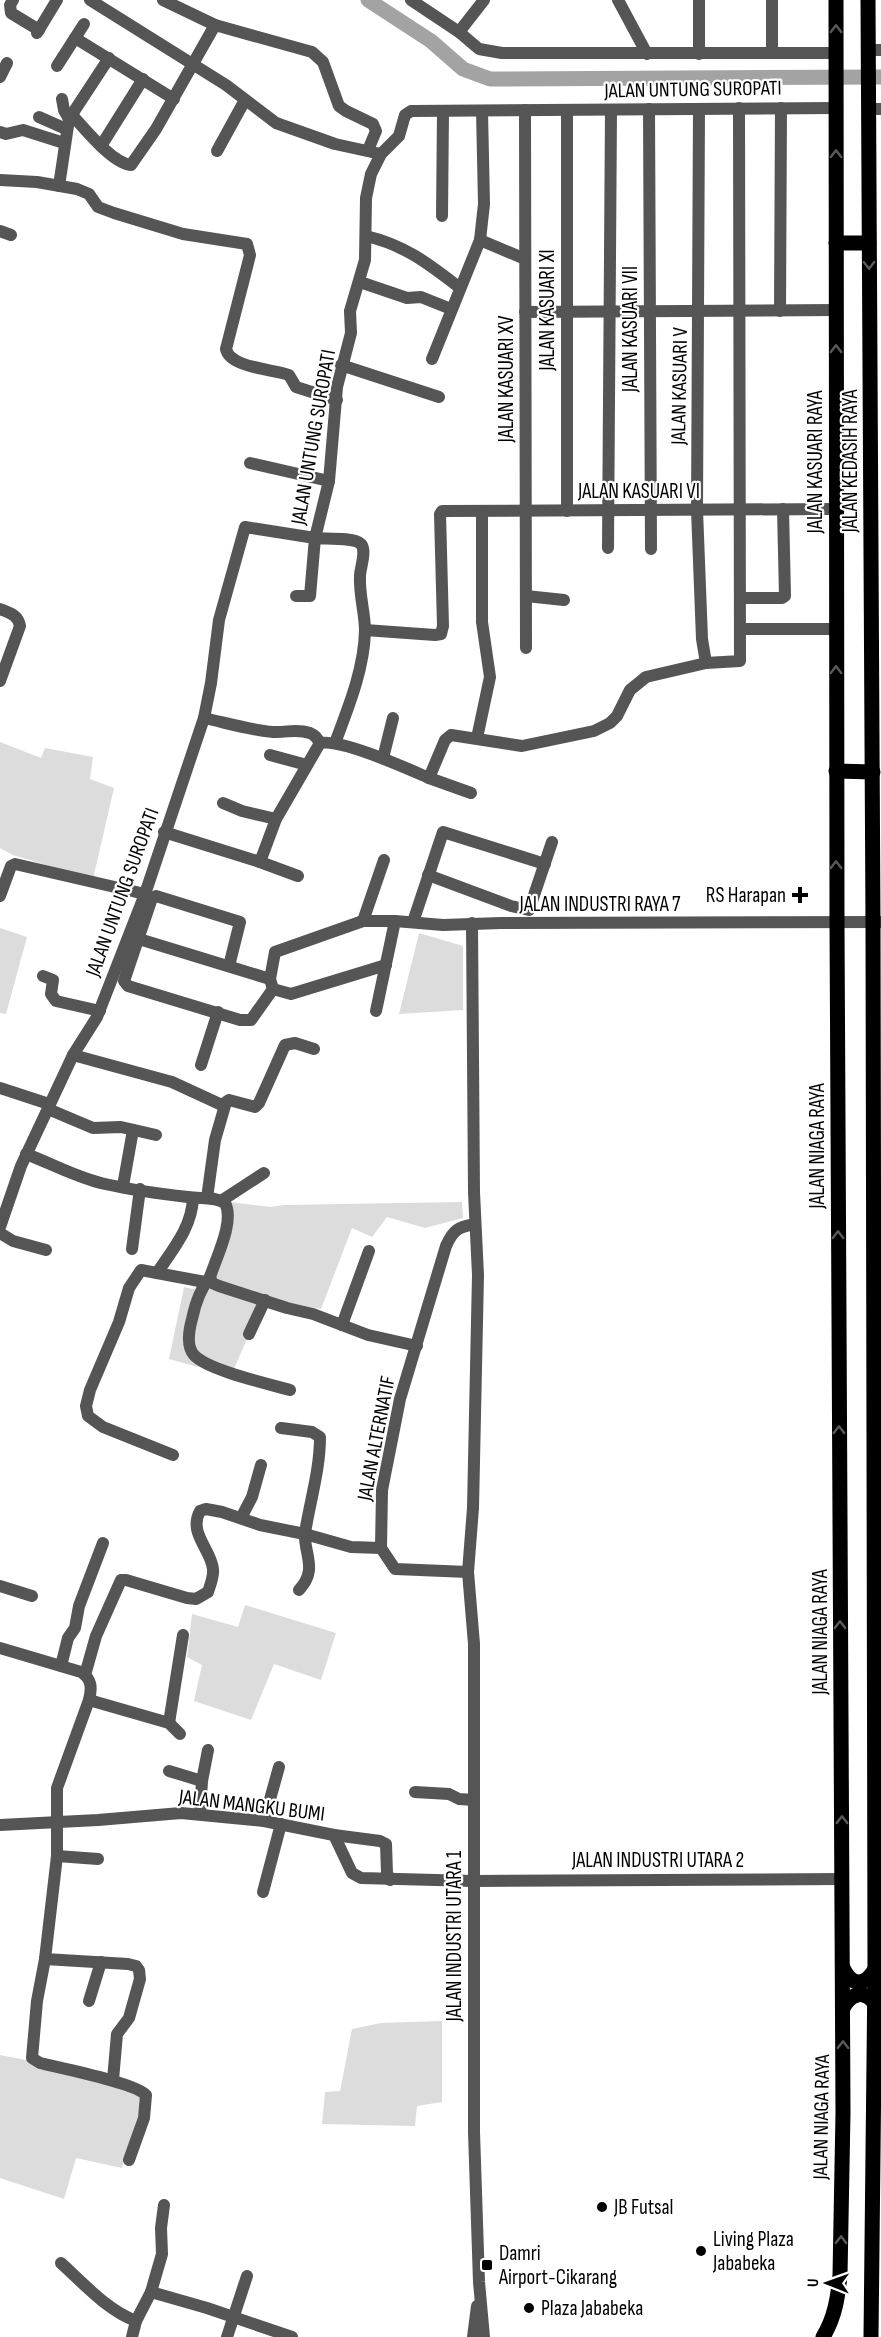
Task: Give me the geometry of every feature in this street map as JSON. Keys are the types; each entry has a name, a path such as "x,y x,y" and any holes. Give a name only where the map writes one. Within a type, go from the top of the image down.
{"main road":[{"name":"JALAN KASUARI RAYA","path":"837,0 837,923"},
{"name":"JALAN KEDASIH RAYA","path":"868,0 873,53 869,243 875,312 877,712 873,772 877,922"},
{"path":"836,243 869,243"},
{"path":"837,771 873,772"},
{"path":"871,2337 878,1868 877,922"},
{"name":"JALAN NIAGA RAYA","path":"823,2337 830,2326 837,2301 840,2274 843,2008 837,923"},
{"path":"843,1968 854,1982 863,1982 870,1978 875,1969"},
{"path":"843,2008 854,1994 862,1993 869,1996 875,2004"}],"street":[{"path":"13,0 10,5 11,12 38,31 57,0"},
{"path":"90,0 132,20 226,85 276,123 335,144 381,154"},
{"path":"163,0 215,25 312,52 323,62 339,106 374,124 376,131 368,150"},
{"path":"411,0 459,32 479,49 502,53 772,53 836,56"},
{"path":"459,32 484,0"},
{"path":"618,0 647,54"},
{"path":"699,0 699,54"},
{"path":"772,0 772,53"},
{"path":"57,66 84,24"},
{"path":"62,99 69,121 126,164 131,165 174,99 215,25"},
{"path":"75,38 174,99"},
{"path":"59,186 69,121 109,58"},
{"path":"0,77 7,63"},
{"path":"101,146 143,79"},
{"path":"217,151 245,100"},
{"name":"JALAN UNTUNG SUROPATI","path":"0,1227 26,1154 73,1055 100,1011 145,894 204,718 219,620 245,527 315,538 329,481 341,366 351,333 350,310 365,260 366,198 371,174 381,154 399,136 405,116 411,111 781,108 836,104"},
{"path":"429,778 447,736 455,735 522,746 594,731 610,723 617,716 630,690 637,682 660,673 706,663 740,661 742,598 739,108"},
{"path":"780,311 781,108"},
{"name":"JALAN KASUARI VII","path":"649,109 651,549"},
{"name":"JALAN KASUARI V","path":"699,109 697,510 702,639 706,663"},
{"name":"JALAN KASUARI XV","path":"525,110 526,648"},
{"name":"JALAN KASUARI XI","path":"567,110 567,511"},
{"path":"608,548 611,110"},
{"path":"442,216 443,111"},
{"path":"432,359 480,240 483,204 482,111"},
{"path":"39,117 69,121"},
{"path":"0,132 6,134 22,130 64,143"},
{"path":"0,180 77,189 89,194 98,207 114,213 183,234 247,244 250,255 226,349 229,357 244,364 289,375 296,387 337,400"},
{"path":"366,236 386,240 416,254 460,288"},
{"path":"480,240 525,259"},
{"path":"360,282 407,297 421,297 451,309"},
{"path":"525,312 836,310"},
{"path":"341,366 439,397"},
{"path":"250,463 329,481"},
{"path":"742,598 782,598 785,596 783,509"},
{"name":"JALAN KASUARI VI","path":"365,630 441,634 443,626 440,514 442,511 836,509"},
{"path":"477,738 490,677 482,622 482,511"},
{"path":"296,596 310,596 315,538 353,540 360,544 363,549 360,597 365,630 359,670 335,744"},
{"path":"526,596 564,600"},
{"path":"0,609 13,614 19,620 20,626 0,681"},
{"path":"741,629 836,629"},
{"path":"204,718 262,730 282,732 290,729 300,730 314,734 320,743"},
{"path":"383,758 393,718"},
{"path":"320,743 335,744 383,758 471,793"},
{"path":"260,862 276,819 320,743"},
{"path":"270,755 307,765"},
{"path":"223,803 242,811 276,819"},
{"path":"164,832 298,876"},
{"path":"413,922 443,832 545,864"},
{"path":"429,875 529,910 552,842"},
{"path":"363,921 384,860"},
{"path":"0,896 11,866 15,864 145,894"},
{"path":"229,966 240,922 158,896 152,898 124,979 126,984 240,1020 251,1020 272,984"},
{"name":"JALAN INDUSTRI RAYA 7","path":"272,984 273,957 277,951 363,921 443,925 877,922"},
{"path":"376,1011 395,921"},
{"path":"129,2160 144,2118 146,2094 113,2080 40,2063 32,2058 37,2001 45,1959 57,1856 58,1784 89,1700 91,1686 86,1675 96,1636 121,1580 187,1598 203,1596 208,1592 213,1569 198,1534 198,1515 200,1511 206,1509 351,1547 381,1548 396,1570 468,1572 473,1508 478,1275 475,1224 472,923"},
{"path":"139,939 229,966 291,994 386,965"},
{"path":"44,976 52,980 51,994 56,1001 100,1011"},
{"path":"201,1065 218,1012"},
{"path":"207,1198 215,1140 224,1106 229,1100 247,1106 257,1105 288,1043 314,1049"},
{"path":"73,1055 172,1082 224,1106"},
{"path":"0,1088 49,1106 93,1128 113,1126 156,1136"},
{"path":"123,1186 133,1130"},
{"path":"26,1154 75,1176 140,1189 207,1198 221,1201 227,1206 226,1230 190,1325 189,1342 193,1355 207,1364 290,1390"},
{"path":"221,1201 264,1173"},
{"path":"132,1249 140,1189"},
{"path":"157,1273 185,1232 193,1210 194,1198"},
{"name":"JALAN ALTERNATIF","path":"381,1548 382,1490 400,1399 450,1236 460,1227 475,1224"},
{"path":"0,1233 13,1241 46,1250"},
{"path":"342,1325 369,1251"},
{"path":"173,1455 103,1427 92,1420 86,1411 90,1390 119,1322 133,1280 141,1270 207,1280 214,1285 368,1335 417,1346"},
{"path":"249,1334 266,1300"},
{"path":"281,1428 312,1432 320,1437 317,1478 305,1534 309,1572 306,1582 299,1590"},
{"path":"241,1518 252,1497 261,1465"},
{"path":"61,1666 68,1638 75,1628 80,1606 104,1543"},
{"name":"JALAN INDUSTRI UTARA 1","path":"468,1572 474,1644 474,2132 480,2300 483,2309 484,2337"},
{"path":"0,1586 32,1596"},
{"path":"169,1723 183,1635"},
{"path":"0,1648 86,1675"},
{"path":"89,1700 169,1723 180,1734"},
{"path":"200,1814 202,1781 208,1750"},
{"path":"264,1821 279,1767"},
{"path":"169,1771 202,1781"},
{"path":"415,1792 441,1792 474,1800"},
{"name":"JALAN MANGKU BUMI","path":"0,1825 181,1813 264,1821 334,1835 355,1876 390,1880 474,1881"},
{"path":"263,1892 281,1824"},
{"path":"334,1835 372,1839 386,1844 387,1874 390,1880"},
{"path":"57,1856 98,1859"},
{"name":"JALAN INDUSTRI UTARA 2","path":"474,1881 842,1879"},
{"path":"45,1959 136,1966 140,1975 129,2018 117,2034 113,2080"},
{"path":"89,2001 101,1962"},
{"path":"132,2337 136,2321 151,2292 162,2254 161,2228 164,2205"},
{"path":"61,2264 105,2303 120,2314 136,2321"},
{"path":"227,2337 247,2276"},
{"path":"151,2292 292,2337"},
{"name":"JALAN INDUSTRI UTARA 1","path":"473,2337 476,2308 480,2300"}],"shaded area":[{"path":"0,742 41,758 45,748 93,757 90,779 114,788 93,879 13,855 0,848"},
{"path":"0,928 27,937 6,1014 0,1013"},
{"path":"419,933 463,946 463,1010 399,1014"},
{"path":"229,1202 271,1207 462,1202 463,1218 425,1228 387,1217 372,1237 352,1228 321,1309 265,1298 233,1371 194,1366 169,1359 184,1287 206,1292"},
{"path":"245,1605 336,1633 321,1680 274,1664 251,1720 194,1701 202,1665 187,1657 192,1614 238,1627"},
{"path":"442,2021 442,2102 417,2106 415,2126 322,2124 325,2092 340,2091 352,2029 381,2023"},
{"path":"0,2055 114,2077 146,2090 122,2168 76,2158 64,2199 0,2178"}],"waterway":[{"path":"368,0 431,41 463,69 490,79 881,77"}],"place":[{"name":"RS Harapan","path":"800,895"},
{"name":"JB Futsal","path":"602,2207"},
{"name":"Living Plaza Jababeka","path":"701,2251"},
{"name":"Damri Airport-Cikarang","path":"487,2265"},
{"name":"Plaza Jababeka","path":"529,2308"}]}
